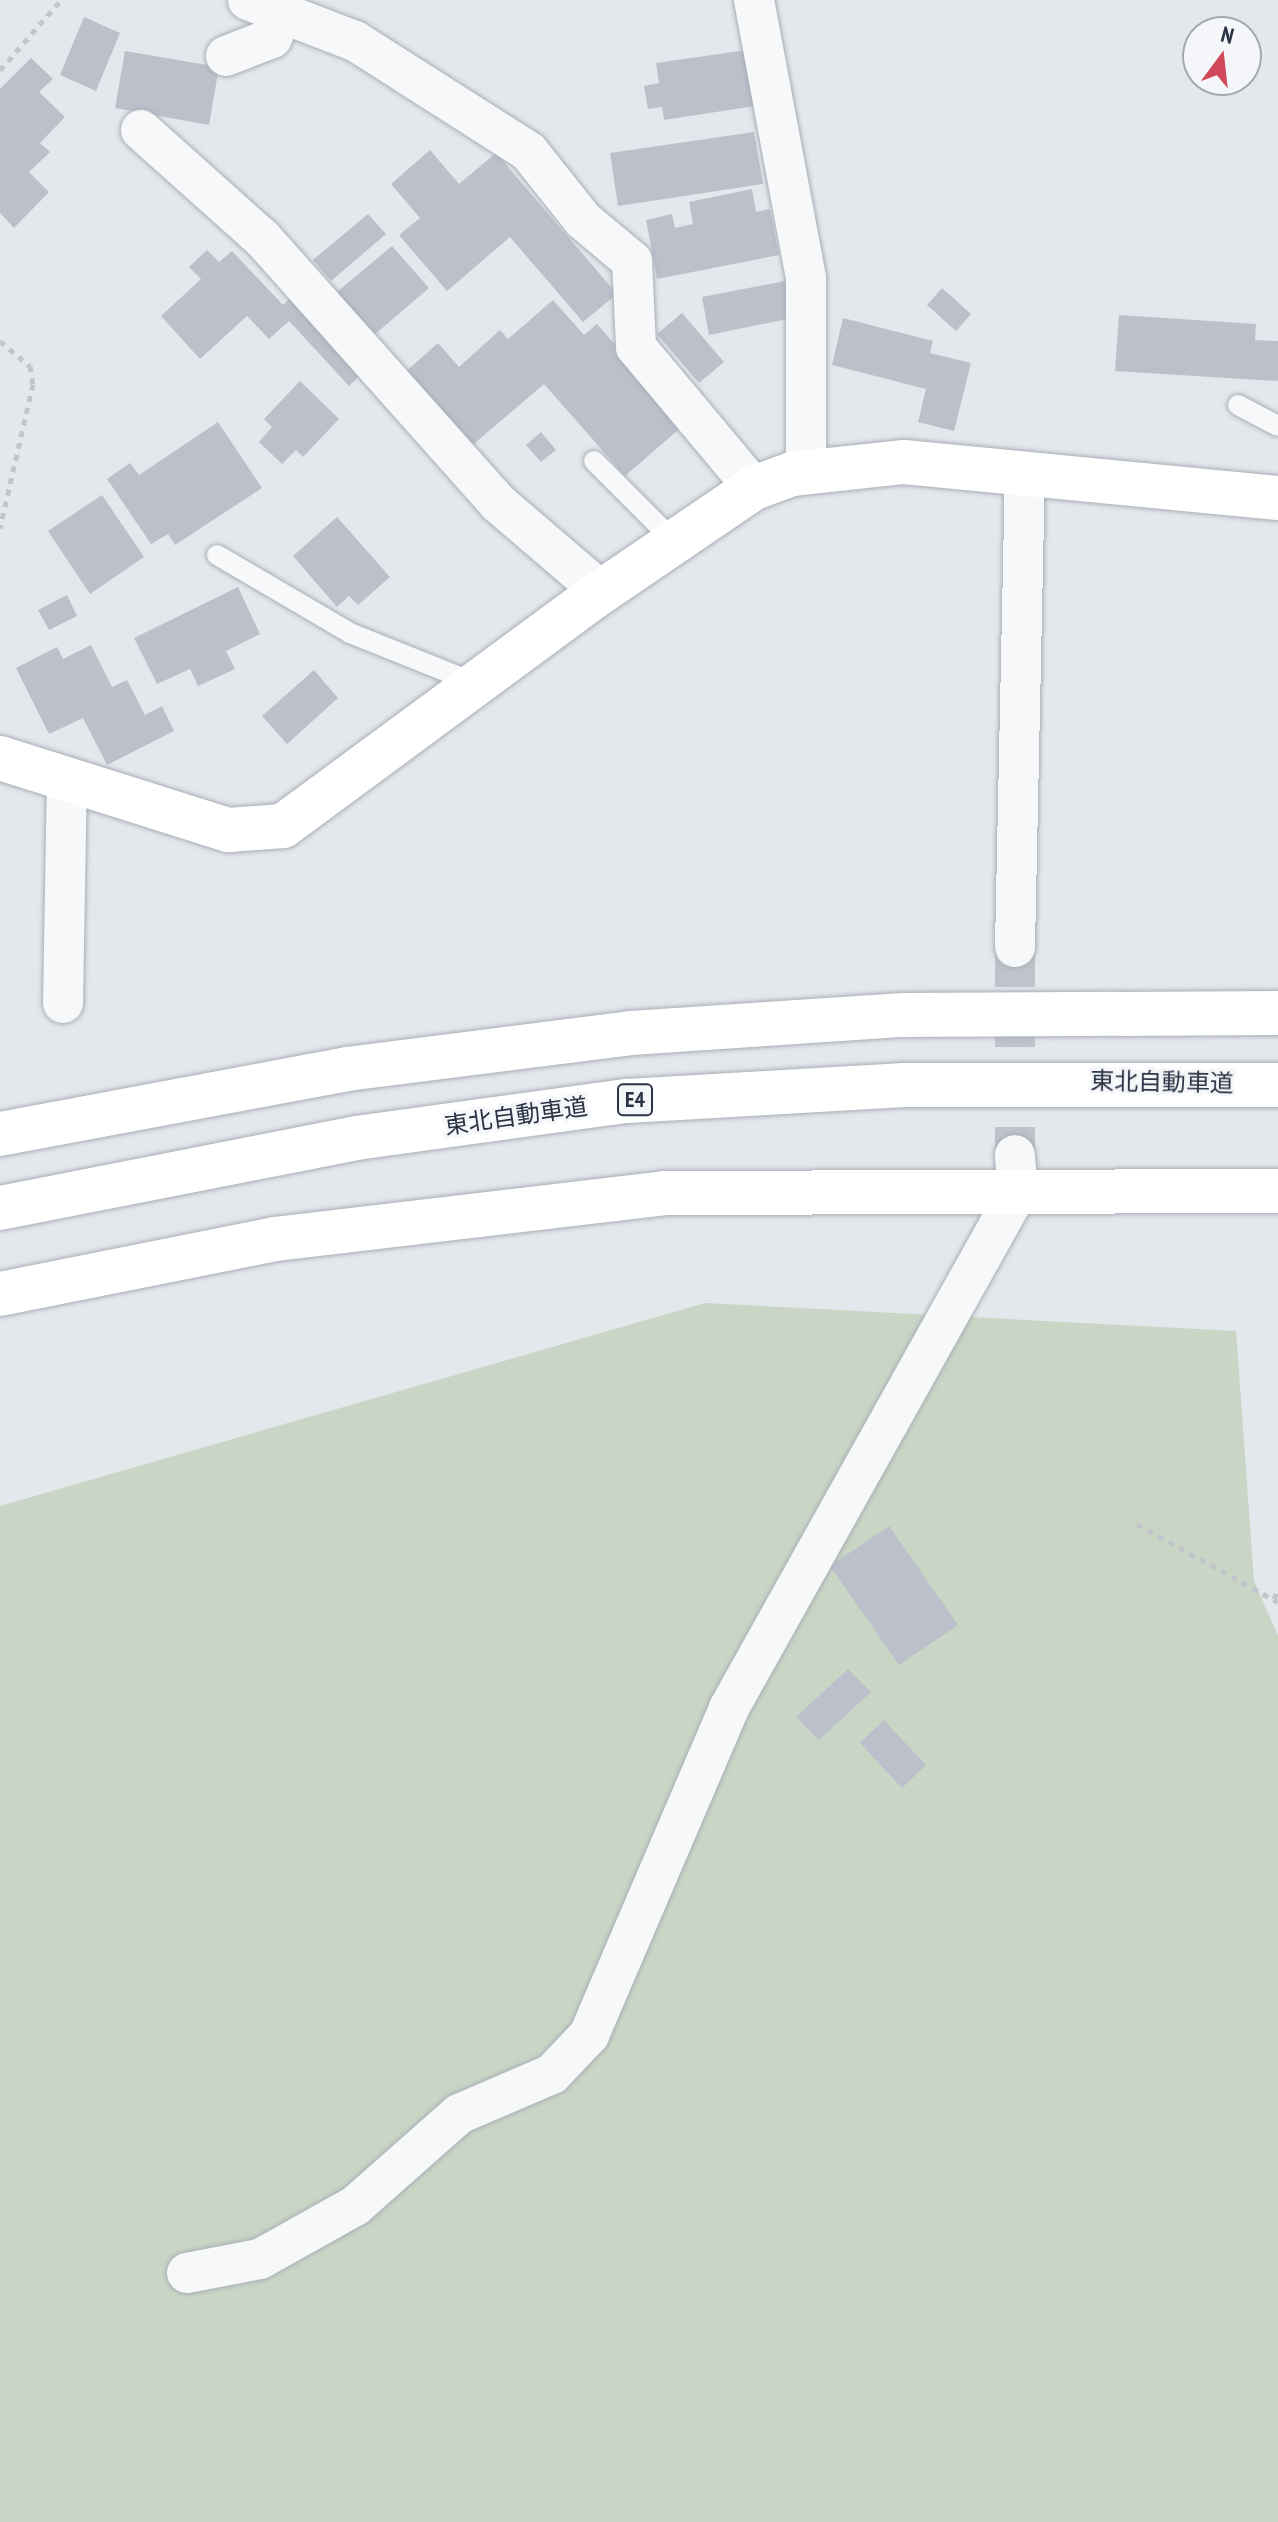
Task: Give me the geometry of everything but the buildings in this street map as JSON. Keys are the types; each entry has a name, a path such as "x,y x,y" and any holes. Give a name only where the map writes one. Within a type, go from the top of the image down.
{"main road":[{"path":"0,758 229,830 283,826 480,685 602,592 754,488 806,472 904,462 1278,498"},
{"path":"0,1134 347,1069 631,1033 919,1015 1278,1013"},
{"name":"東北自動車道","path":"0,1208 356,1138 627,1101 936,1084 1278,1085"},
{"path":"0,1294 275,1239 664,1193 1016,1173 1278,1191"}],"street":[{"path":"754,0 806,278 806,472"},
{"path":"226,56 272,38 268,4 355,41 529,152 583,220 632,261 636,347 754,488"},
{"path":"141,130 262,238 498,503 602,592"},
{"path":"1015,947 1025,473"},
{"path":"63,1003 67,780"},
{"path":"187,2273 260,2259 355,2206 459,2114 552,2074 589,2035 729,1708 1016,1173"}],"lane":[{"path":"1238,405 1278,426"},
{"path":"594,461 675,542"},
{"path":"217,555 350,633 480,685"}],"path":[{"path":"0,70 61,0"},
{"path":"0,341 30,366 33,384 0,528"},
{"path":"1137,1524 1276,1600 1278,1589"}],"green space":[{"path":"705,1303 1236,1331 1254,1581 1278,1636 1278,2522 0,2522 0,1506"}],"tunnel":[{"path":"1015,947 1015,1155"}]}
